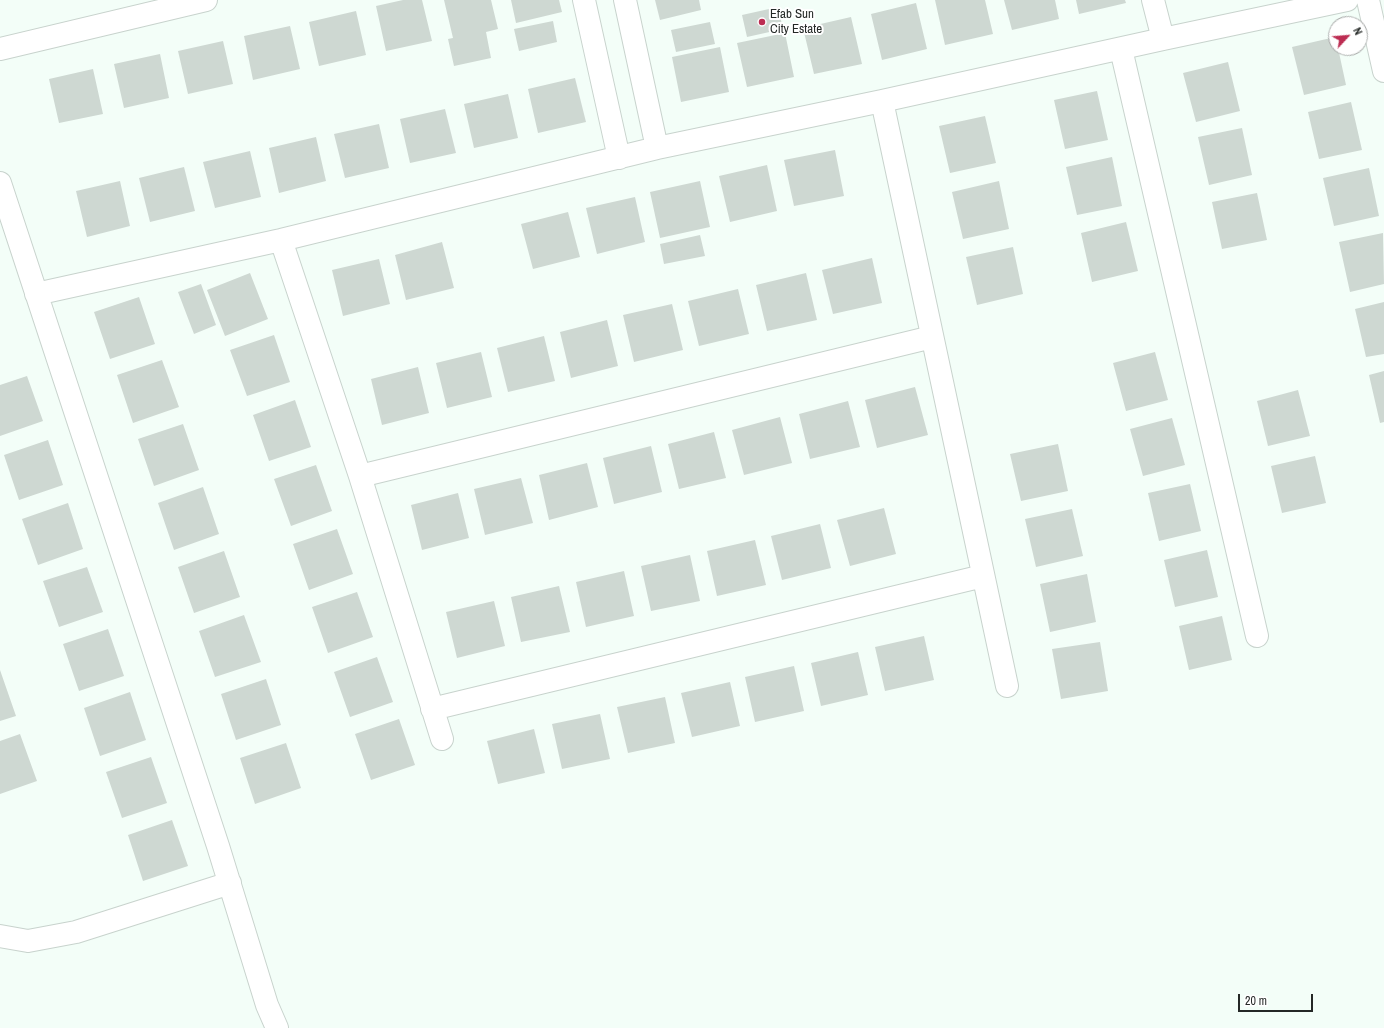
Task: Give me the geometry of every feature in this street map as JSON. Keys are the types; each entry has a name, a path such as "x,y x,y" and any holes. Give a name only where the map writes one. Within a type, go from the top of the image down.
{"street":[{"path":"0,49 206,0"},
{"path":"584,0 619,158"},
{"path":"625,0 657,148"},
{"path":"1153,0 1163,38"},
{"path":"36,294 281,240 657,148 882,101 1121,49 1163,38 1347,0"},
{"path":"1368,0 1384,71"},
{"path":"1121,49 1257,636"},
{"path":"882,101 1007,686"},
{"path":"0,183 230,883 267,1005 277,1028"},
{"path":"281,240 360,476 442,739"},
{"path":"360,476 932,336"},
{"path":"432,709 983,576"},
{"path":"0,936 28,941 76,932 230,883"}],"building":[{"path":"403,0 422,0 432,41 386,51 376,6"},
{"path":"444,0 491,0 498,29 486,32 491,58 454,66 448,39 453,38"},
{"path":"511,0 559,0 562,12 516,23"},
{"path":"655,0 699,0 701,10 660,20"},
{"path":"935,0 985,0 993,34 945,45"},
{"path":"1004,0 1055,0 1059,19 1012,30"},
{"path":"1076,0 1125,0 1126,3 1079,14"},
{"path":"916,3 927,49 882,60 871,14"},
{"name":"Efab Sun City Estate","path":"778,7 783,29 747,37 742,15"},
{"path":"356,11 366,55 319,66 309,22"},
{"path":"851,17 862,64 814,74 803,28"},
{"path":"553,21 557,42 519,51 514,29"},
{"path":"710,22 715,44 676,52 671,30"},
{"path":"290,26 300,69 253,80 244,36"},
{"path":"785,33 794,77 747,87 737,43"},
{"path":"1328,39 1328,56 1340,56 1346,85 1304,95 1292,47"},
{"path":"223,41 233,84 188,94 178,51"},
{"path":"720,47 729,92 681,102 672,57"},
{"path":"160,54 169,98 124,108 114,64"},
{"path":"1228,62 1240,111 1196,122 1183,73"},
{"path":"93,69 103,114 59,123 49,79"},
{"path":"575,78 586,122 538,133 528,89"},
{"path":"1097,91 1108,140 1065,149 1054,100"},
{"path":"508,94 518,138 474,148 464,104"},
{"path":"1351,102 1362,150 1319,159 1308,112"},
{"path":"445,109 456,153 410,163 400,119"},
{"path":"985,116 996,163 950,173 939,126"},
{"path":"379,124 389,168 345,178 334,134"},
{"path":"1242,128 1252,175 1209,185 1198,137"},
{"path":"316,137 326,181 279,193 269,148"},
{"path":"835,150 844,196 794,206 784,160"},
{"path":"250,151 261,197 215,208 203,162"},
{"path":"1112,157 1122,206 1077,215 1066,167"},
{"path":"767,165 777,211 730,222 719,176"},
{"path":"184,167 195,211 150,222 139,178"},
{"path":"1369,168 1379,216 1334,226 1323,178"},
{"path":"120,181 130,226 87,237 76,191"},
{"path":"700,181 710,227 660,238 650,192"},
{"path":"999,181 1009,229 963,239 952,192"},
{"path":"1257,193 1267,240 1222,249 1212,202"},
{"path":"635,197 645,242 597,254 586,208"},
{"path":"568,212 580,257 533,269 521,224"},
{"path":"1126,222 1138,271 1092,282 1081,233"},
{"path":"1383,233 1384,284 1350,292 1339,242"},
{"path":"700,235 705,256 664,264 660,244"},
{"path":"442,242 454,288 406,300 395,255"},
{"path":"1013,247 1023,294 977,305 966,257"},
{"path":"872,258 882,303 833,314 822,270"},
{"path":"379,259 390,304 343,316 332,270"},
{"path":"250,273 268,319 225,336 207,290"},
{"path":"806,273 817,320 767,331 756,285"},
{"path":"201,284 216,325 194,334 178,292"},
{"path":"738,289 749,334 699,346 688,301"},
{"path":"139,297 155,344 110,359 94,312"},
{"path":"1384,302 1384,354 1366,357 1355,309"},
{"path":"672,304 683,350 634,362 623,315"},
{"path":"607,320 618,366 571,378 560,332"},
{"path":"274,335 290,382 247,396 230,350"},
{"path":"544,336 555,381 508,392 497,348"},
{"path":"481,352 492,397 447,408 436,363"},
{"path":"1155,352 1168,400 1126,411 1113,363"},
{"path":"162,360 179,407 133,423 117,375"},
{"path":"418,367 429,413 382,425 371,379"},
{"path":"1384,371 1384,422 1380,423 1369,375"},
{"path":"27,376 43,421 0,436 0,385"},
{"path":"915,387 928,435 877,448 865,400"},
{"path":"1298,390 1310,436 1268,446 1257,401"},
{"path":"295,400 311,447 269,461 253,415"},
{"path":"848,401 860,447 810,459 799,414"},
{"path":"780,417 792,463 744,475 732,430"},
{"path":"1172,418 1185,465 1143,476 1130,429"},
{"path":"183,424 199,470 154,486 138,439"},
{"path":"714,432 726,478 679,489 668,444"},
{"path":"48,440 63,485 19,500 4,455"},
{"path":"1058,444 1068,491 1021,501 1010,454"},
{"path":"651,446 662,492 614,504 603,458"},
{"path":"1315,456 1326,503 1282,513 1271,466"},
{"path":"587,463 598,507 549,520 539,475"},
{"path":"316,465 332,511 291,526 274,479"},
{"path":"521,478 533,523 485,535 474,489"},
{"path":"1190,484 1201,531 1159,541 1148,493"},
{"path":"203,487 219,534 174,550 158,503"},
{"path":"458,493 469,538 422,550 411,505"},
{"path":"68,503 83,549 38,565 22,519"},
{"path":"884,508 896,554 850,566 837,520"},
{"path":"1072,509 1083,556 1036,567 1025,519"},
{"path":"820,524 831,568 782,580 771,536"},
{"path":"337,529 353,574 309,590 293,544"},
{"path":"755,540 766,585 717,596 707,551"},
{"path":"1207,550 1218,597 1175,607 1164,560"},
{"path":"224,551 240,597 194,613 178,567"},
{"path":"690,555 700,601 651,611 641,566"},
{"path":"87,567 103,612 59,627 43,581"},
{"path":"624,571 634,616 586,627 576,582"},
{"path":"1087,574 1096,622 1050,632 1040,584"},
{"path":"559,586 570,632 521,642 511,597"},
{"path":"357,592 373,637 328,653 312,607"},
{"path":"494,601 505,646 457,658 446,612"},
{"path":"244,615 261,662 215,677 199,631"},
{"path":"1222,616 1232,660 1189,670 1179,626"},
{"path":"108,629 124,676 79,691 63,644"},
{"path":"924,636 934,680 885,691 875,647"},
{"path":"1100,642 1108,691 1061,699 1052,649"},
{"path":"858,652 868,695 821,706 811,663"},
{"path":"377,657 393,702 350,717 334,672"},
{"path":"794,666 804,711 755,722 745,677"},
{"path":"0,670 16,716 0,721"},
{"path":"266,679 281,725 236,740 221,694"},
{"path":"730,682 740,726 692,737 681,693"},
{"path":"130,692 146,740 100,756 84,708"},
{"path":"665,697 675,743 628,753 617,707"},
{"path":"600,714 610,759 562,769 552,724"},
{"path":"399,719 415,765 371,780 355,734"},
{"path":"534,729 545,773 498,784 487,741"},
{"path":"20,734 37,781 0,794 0,741"},
{"path":"286,743 301,788 255,804 240,758"},
{"path":"151,757 167,803 122,818 106,772"},
{"path":"172,820 188,866 143,881 128,835"}],"place":[{"name":"Efab Sun City Estate","path":"762,22"}]}
